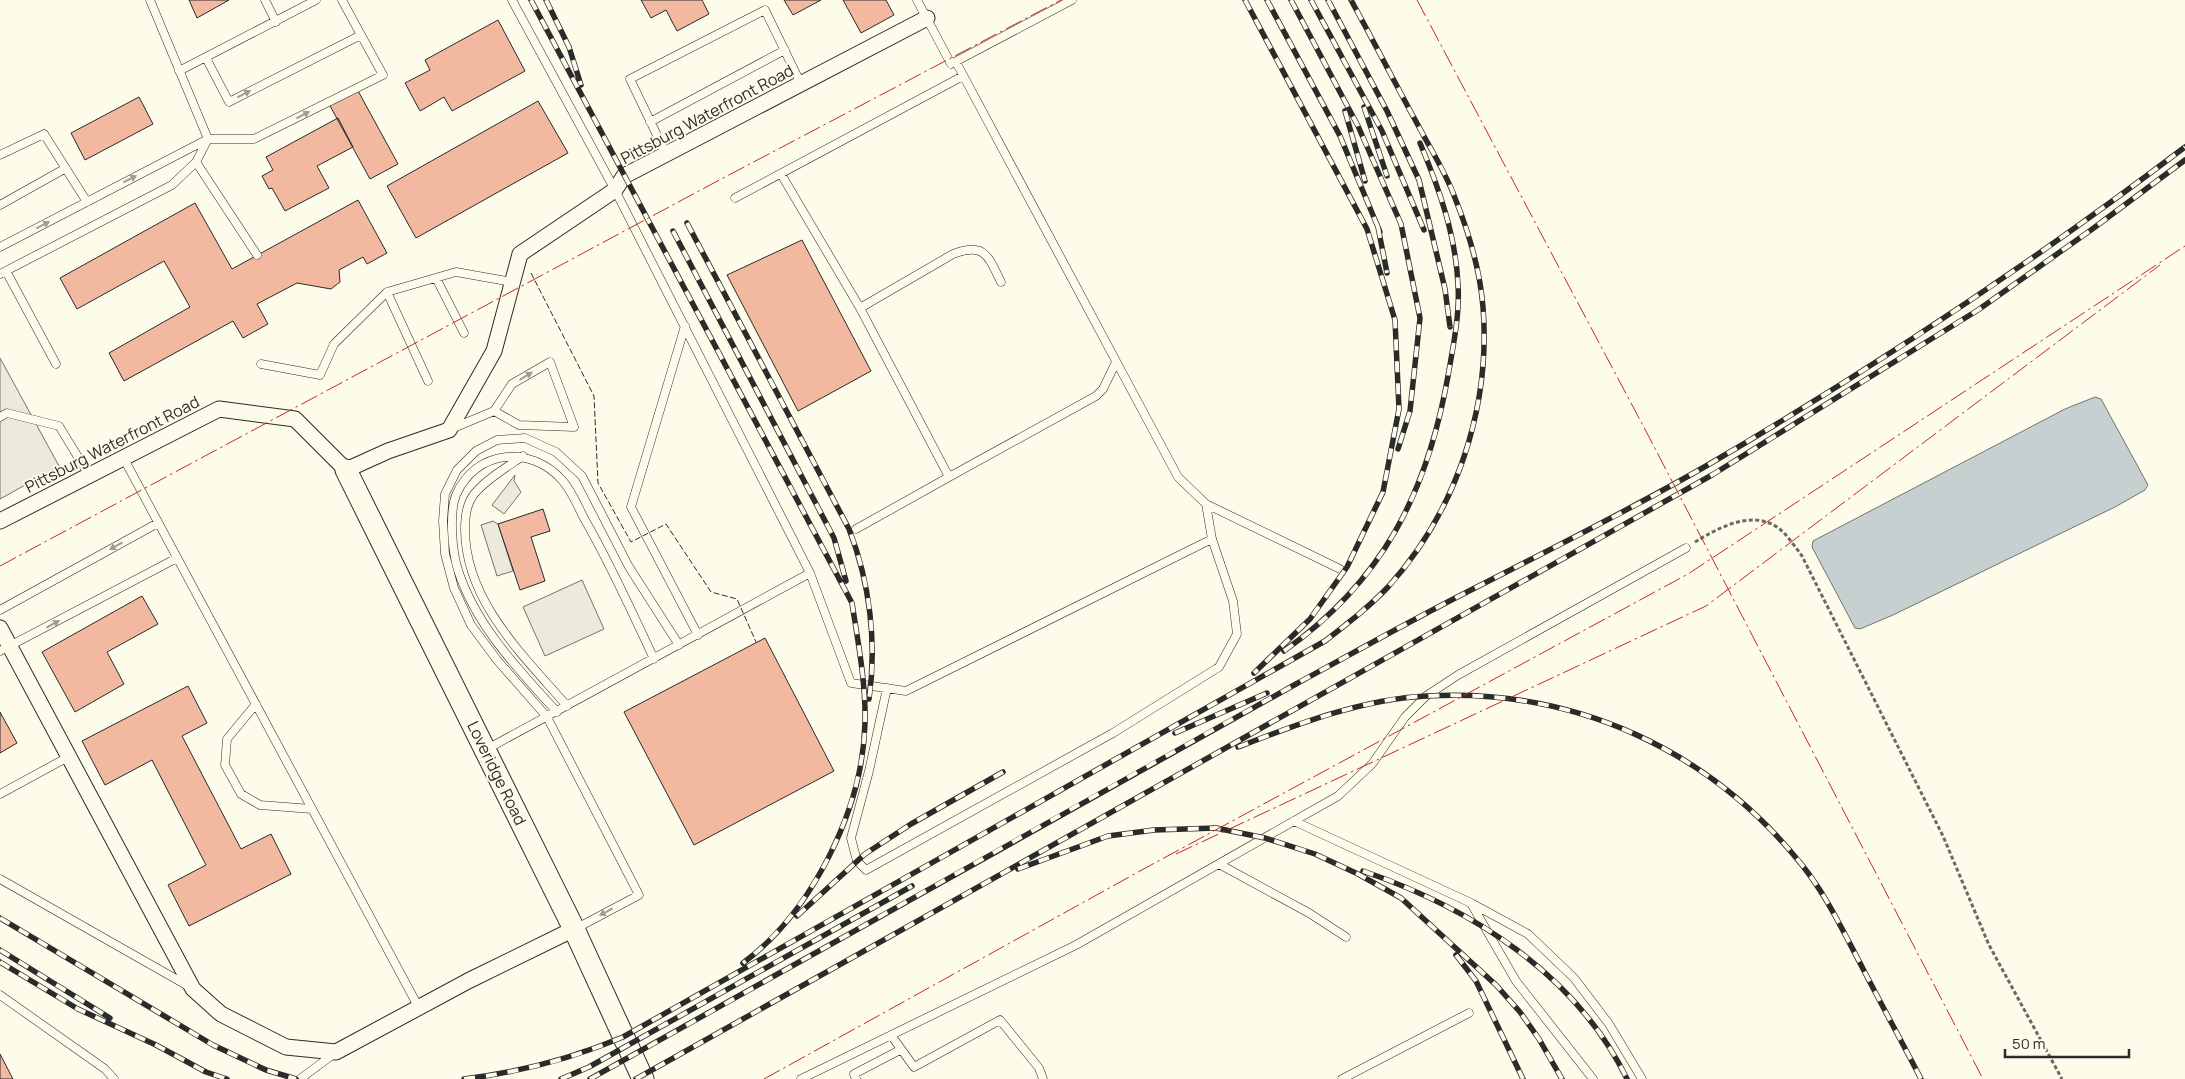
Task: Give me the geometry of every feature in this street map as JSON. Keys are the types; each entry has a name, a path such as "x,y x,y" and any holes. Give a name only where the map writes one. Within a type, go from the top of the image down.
{"street":[{"name":"Pittsburg Waterfront Road","path":"449,430 494,351 520,254 615,190 624,176 927,18"},
{"name":"Pittsburg Waterfront Road","path":"0,521 219,409 296,419 346,470"},
{"path":"346,470 388,451 449,430"},
{"name":"Loveridge Road","path":"346,470 574,929 643,1079"},
{"path":"0,628 5,649 70,756 193,989 221,1014 286,1047 336,1052 574,929"}],"lane":[{"path":"150,0 208,139"},
{"path":"265,0 276,22"},
{"path":"179,71 316,0"},
{"path":"0,247 208,139 254,139 383,75 342,0"},
{"path":"512,0 615,190 810,574 851,683 906,691 1212,539"},
{"path":"917,0 951,64 1072,0"},
{"path":"666,154 630,79 764,10 801,84"},
{"path":"206,58 229,102 361,35"},
{"path":"650,122 785,50"},
{"path":"956,62 1178,477 1206,504 1340,569"},
{"path":"735,198 964,76"},
{"path":"0,155 44,134 87,202"},
{"path":"56,364 3,273 172,185 196,162 208,139"},
{"path":"196,162 257,255"},
{"path":"0,204 66,168"},
{"path":"781,174 860,308 949,477"},
{"path":"860,308 953,254 968,248 978,250 988,257 1001,282"},
{"path":"261,364 320,375 334,344 387,292 456,272 512,282"},
{"path":"436,278 464,333"},
{"path":"387,292 428,381"},
{"path":"684,326 631,507 698,635"},
{"path":"449,430 494,411 512,384 550,362 574,427 519,425 494,411"},
{"path":"856,529 1096,396 1103,389 1116,362"},
{"path":"0,417 7,413 59,426 89,475"},
{"path":"574,929 639,895 547,717 497,660 471,625 454,588 445,554 443,522 445,494 456,470 476,451 497,440 524,438 556,452 582,476 629,567 678,645"},
{"path":"557,712 514,664 490,632 470,599 458,569 452,544 456,495 470,476 484,464 505,456 523,456 543,464 563,481 606,556 654,659"},
{"path":"523,456 494,476 474,494 465,517 465,551 477,589 496,620 567,706"},
{"path":"123,457 419,1008"},
{"path":"887,688 869,771 851,838 857,861 866,870 1113,733 1219,667 1237,634 1233,601 1212,539 1206,504"},
{"path":"0,610 158,523"},
{"path":"801,1079 1076,944 1338,796 1372,764 1405,717 1426,696 1458,674 1686,548"},
{"path":"5,649 177,558"},
{"path":"486,750 810,574"},
{"path":"256,704 227,739 226,765 240,794 260,805 312,809"},
{"path":"0,794 70,756"},
{"path":"1294,821 1471,903 1528,934 1574,978 1609,1024 1642,1079"},
{"path":"1219,864 1309,913 1346,937"},
{"path":"0,879 193,989"},
{"path":"1471,903 1516,980 1593,1079"},
{"path":"0,995 105,1069 114,1079"},
{"path":"1342,1079 1469,1013"},
{"path":"891,1035 914,1067 1000,1020 1039,1068 1043,1079"},
{"path":"856,1079 854,1074 900,1050"},
{"path":"300,1079 336,1052"}],"path":[{"path":"1686,548 1716,529 1742,521 1764,520 1784,532 1802,556 1943,836 1988,945 2062,1079"}],"shaded area":[{"path":"0,358 59,466 0,499"},
{"path":"2095,397 2101,399 2148,485 2145,490 2115,507 1893,615 1860,629 1855,628 1812,547 1813,541 2065,409"},
{"path":"515,475 514,481 521,492 504,514 492,505"},
{"path":"493,521 498,524 513,571 497,576 481,525"},
{"path":"582,580 604,629 545,656 523,607"}],"building":[{"path":"189,0 229,0 197,18"},
{"path":"641,0 702,0 709,14 677,31 666,10 651,18"},
{"path":"784,0 821,0 793,15"},
{"path":"843,0 886,0 894,15 861,33"},
{"path":"498,20 525,71 452,111 444,97 420,111 405,83 430,70 425,60"},
{"path":"357,89 398,164 370,179 329,104"},
{"path":"139,97 153,124 85,160 71,133"},
{"path":"538,101 568,153 416,238 387,186"},
{"path":"338,118 353,147 317,166 329,188 285,211 272,188 269,189 262,176 273,170 266,157"},
{"path":"358,200 387,253 367,264 363,257 339,270 340,282 331,289 297,283 257,304 268,324 243,338 233,321 124,381 109,353 190,307 164,261 77,309 60,278 195,203 232,269"},
{"path":"802,240 871,371 798,411 727,275"},
{"path":"543,509 550,531 531,537 545,581 520,590 498,524"},
{"path":"142,596 158,624 107,652 124,684 75,712 42,652"},
{"path":"765,638 834,771 694,845 624,712"},
{"path":"188,686 207,723 182,736 241,849 271,834 291,874 189,926 168,885 206,865 152,760 105,785 82,741"},
{"path":"0,712 17,743 0,753"},
{"path":"0,1054 13,1079 0,1079"}],"railway":[{"path":"531,0 852,603 861,663 865,708 862,756 855,790 844,823 829,856 811,887 791,916 768,942 743,963"},
{"path":"546,0 569,47 581,85"},
{"path":"1245,0 1367,229 1395,320 1399,409 1383,492 1347,567 1310,619 1254,673"},
{"path":"1267,0 1340,136 1380,232"},
{"path":"1291,0 1358,126 1401,224 1420,318 1410,411 1398,449"},
{"path":"1311,0 1382,131 1424,230"},
{"path":"1328,0 1387,111 1419,180 1445,289 1450,327"},
{"path":"464,1079 505,1073 545,1064 623,1037 1325,641 1366,608 1388,587 1412,558 1433,526 1450,492 1464,457 1481,383 1484,345 1483,307 1473,252 1451,189 1351,0"},
{"path":"1364,107 1387,176"},
{"path":"1345,111 1365,181"},
{"path":"1284,651 1319,624 1348,595 1374,564 1395,531 1413,496 1439,419 1456,330 1458,307 1457,267 1445,213 1434,177 1420,143"},
{"path":"590,1079 1296,684 1424,614 1677,483 1829,392 1950,314 2069,232 2185,147"},
{"path":"636,1079 1712,475 1978,310 2091,230 2185,160"},
{"path":"687,223 849,529 862,570 870,613 872,656 869,699"},
{"path":"1378,227 1387,273"},
{"path":"673,231 834,538 846,581"},
{"path":"1175,733 1267,693"},
{"path":"1238,747 1354,707 1403,698 1427,696 1482,696 1535,703 1586,716 1636,734 1682,759 1725,789 1766,824 1802,865 1819,888 1833,912 1921,1079"},
{"path":"797,916 865,854 911,824 1003,772"},
{"path":"1018,869 1108,836 1154,830 1216,828 1265,838 1315,854 1358,874 1401,898 1496,985 1520,1012 1539,1039 1562,1079"},
{"path":"1363,871 1443,904 1481,925 1516,950 1550,977 1579,1007 1605,1041 1627,1079"},
{"path":"561,1079 589,1067 912,886"},
{"path":"0,918 213,1045 266,1070 296,1079"},
{"path":"0,950 110,1018"},
{"path":"1456,955 1476,981 1523,1079"},
{"path":"0,962 78,1009 156,1045 206,1072 227,1079"}],"fence":[{"path":"531,273 594,396 598,483 631,542 666,524 711,592 737,599 756,642"}],"power":[{"path":"0,566 710,185 1061,0"},
{"path":"1417,0 1648,435 1983,1079"},
{"path":"764,1079 1140,871 1688,574 2185,246"},
{"path":"1176,854 1706,606 2160,265"}]}
